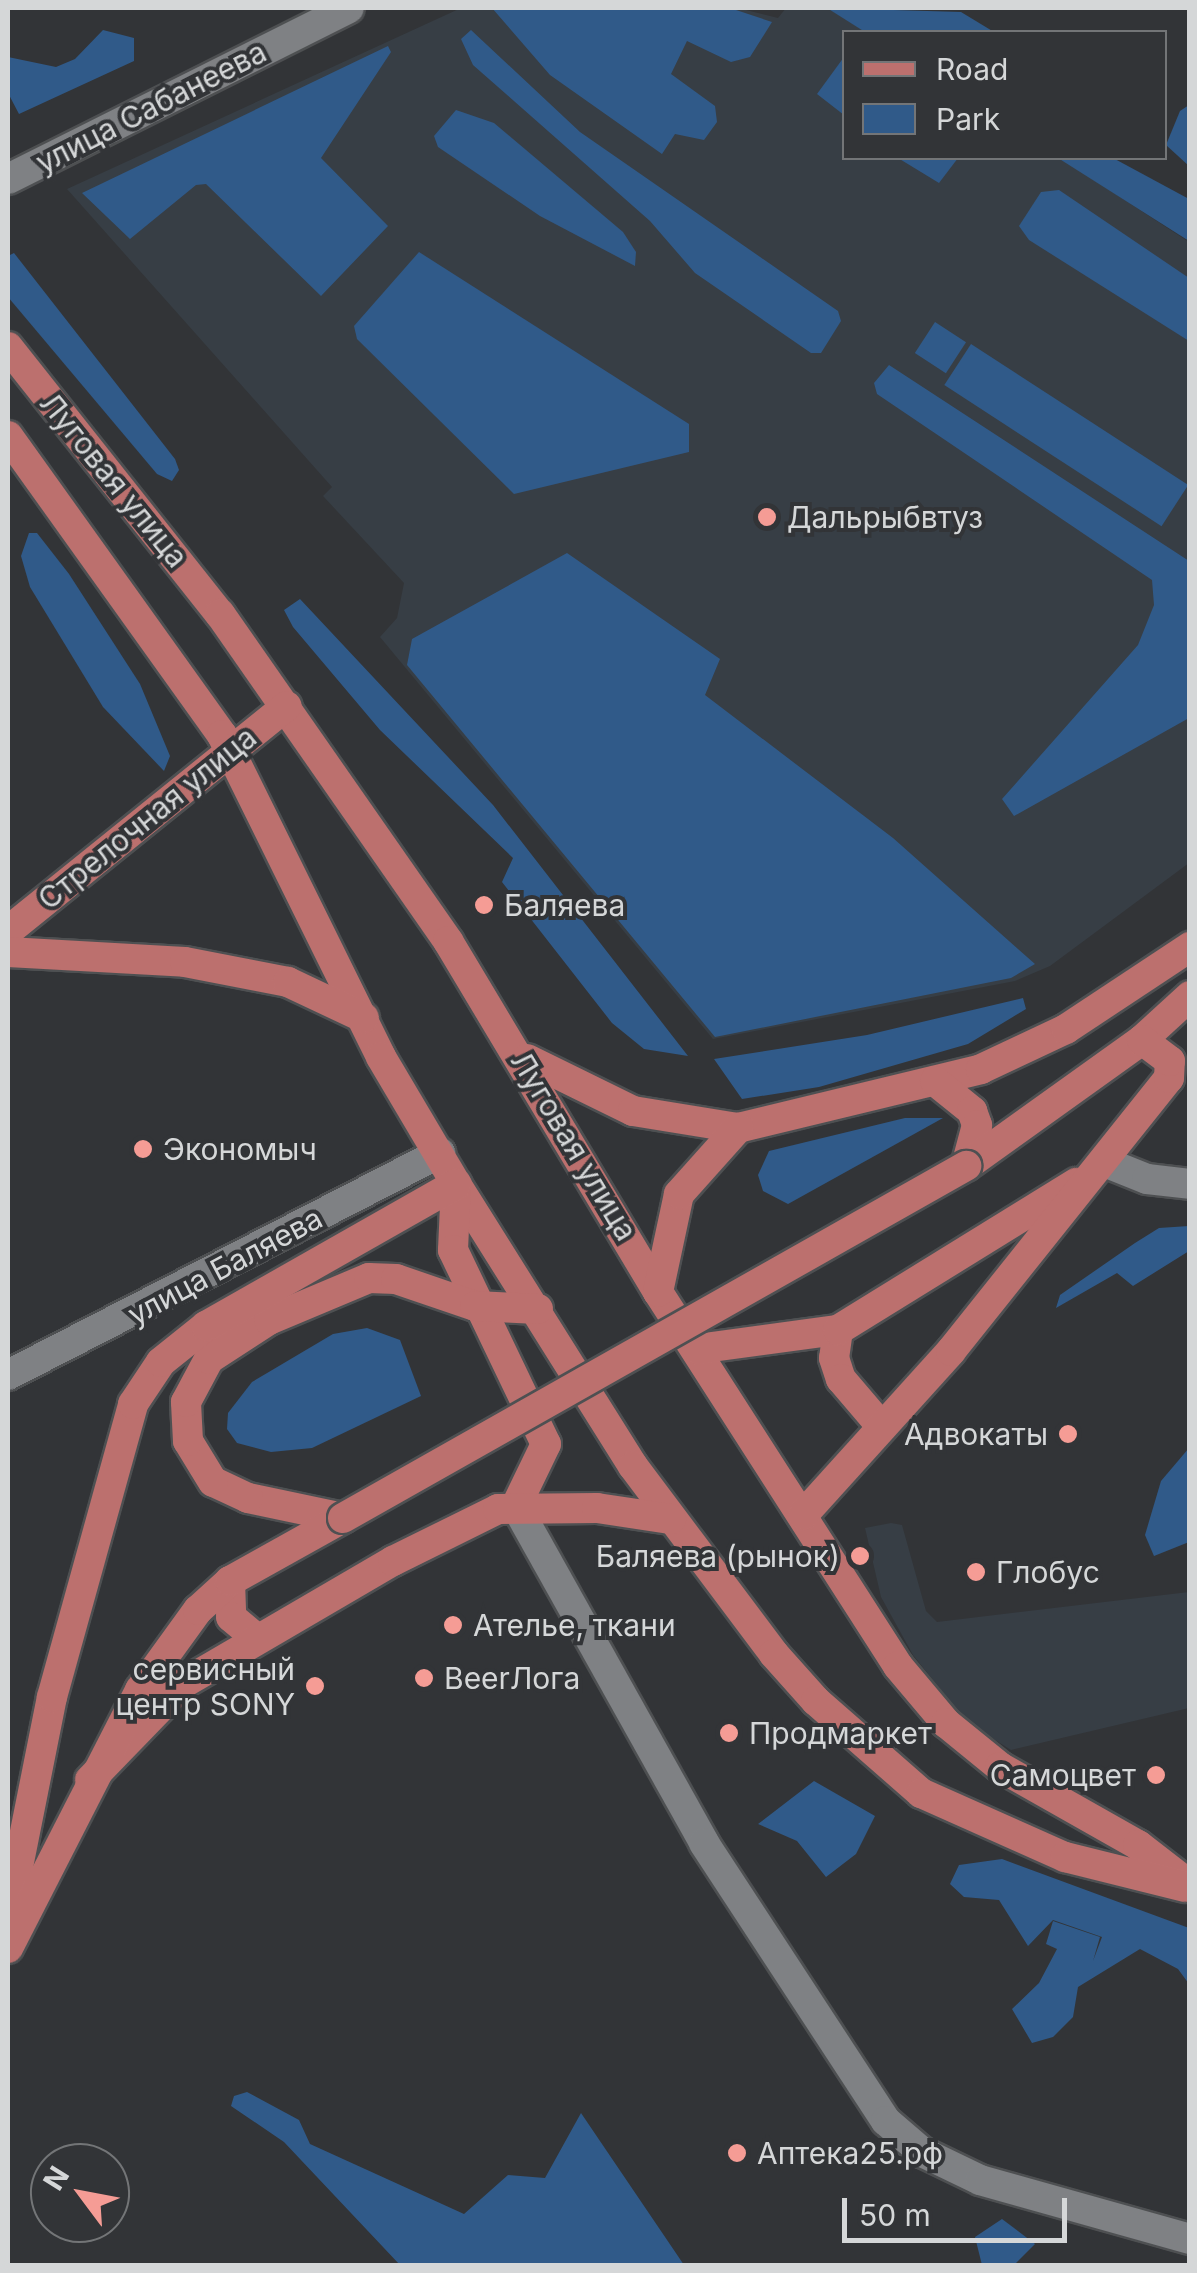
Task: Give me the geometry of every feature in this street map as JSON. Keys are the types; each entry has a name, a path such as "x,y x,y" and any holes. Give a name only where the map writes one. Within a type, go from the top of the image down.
{"main road":[{"name":"Луговая улица","path":"8,347 287,706 518,1052 658,1292 898,1666 946,1724 1000,1767 1138,1845 1190,1886"},
{"name":"Луговая улица","path":"8,436 230,748 364,1018 456,1184 671,1519 806,1690 921,1792 1065,1857 1190,1886"},
{"name":"Стрелочная улица","path":"8,931 230,748 287,706"},
{"path":"518,1052 544,1072 632,1111 738,1128 981,1069 1066,1029 1190,948"},
{"name":"Стрелочная улица","path":"8,952 184,962 288,982 364,1018"},
{"path":"8,1948 90,1780 140,1690 198,1610 230,1581 966,1166 1142,1040 1190,996"},
{"path":"697,1349 838,1330 980,1249 1107,1162 1169,1078 1170,1061 1142,1040"},
{"path":"804,1515 1107,1162 1190,1074"},
{"path":"936,1081 972,1111 976,1125 966,1166"},
{"path":"658,1292 680,1194 710,1151 738,1128"},
{"path":"456,1184 453,1250 475,1306 546,1444 516,1506"},
{"path":"8,1917 52,1697 133,1404 161,1362 206,1326 456,1184"},
{"path":"343,1518 248,1498 213,1482 188,1441 186,1402 193,1382 233,1340 346,1284 396,1279 475,1306 538,1308"},
{"path":"838,1330 834,1358 841,1379 882,1428"},
{"path":"90,1780 184,1684 393,1561 516,1506 671,1519"},
{"path":"230,1581 231,1617 257,1638"}],"street":[{"name":"улица Сабанеева","path":"8,179 349,8"},
{"name":"улица Баляева","path":"8,1374 440,1153"},
{"path":"1107,1162 1147,1179 1190,1184"},
{"path":"516,1506 704,1843 886,2121 922,2152 995,2186 1190,2239"}],"shaded area":[{"name":"Дальрыбвтуз","path":"461,8 738,8 778,18 786,8 828,8 863,30 842,30 842,160 1063,160 1189,242 1189,576 1147,651 1189,721 1189,863 1050,966 1015,981 713,1039 380,637 397,618 404,583 323,496 332,487 67,189"},
{"path":"902,1525 926,1611 937,1622 1189,1592 1189,1708 1011,1750 958,1711 913,1655 881,1597 865,1528"}],"green space":[{"path":"492,8 730,8 772,22 750,57 731,62 687,41 671,74 715,106 717,122 704,140 675,134 662,154 550,75"},
{"path":"827,8 961,12 991,30 862,30"},
{"path":"103,30 134,38 134,61 19,114 8,93 8,57 56,67 75,59"},
{"path":"471,30 580,132 838,311 841,321 821,353 811,353 695,273 650,221 473,65 461,39"},
{"path":"388,46 391,52 321,158 388,226 321,296 206,184 196,185 130,239 82,193"},
{"path":"842,60 842,113 817,94"},
{"path":"1189,105 1189,166 1167,146 1180,111"},
{"path":"456,110 494,123 623,232 636,252 635,266 540,216 438,147 434,136"},
{"path":"901,160 956,160 939,183"},
{"path":"1061,160 1117,160 1189,199 1189,241"},
{"path":"1059,190 1189,278 1189,341 1029,240 1019,226 1041,192"},
{"path":"419,252 689,424 689,452 514,494 357,339 354,326"},
{"path":"14,253 175,459 179,470 172,481 157,474 8,297 8,256"},
{"path":"935,322 966,342 946,373 915,353"},
{"path":"971,344 1188,485 1162,526 944,385"},
{"path":"889,365 1189,561 1189,718 1014,816 1002,799 1138,645 1154,605 1152,580 877,394 874,383"},
{"path":"29,533 37,533 69,574 140,684 170,756 164,771 103,707 30,587 21,556"},
{"path":"567,553 720,659 705,695 893,838 1035,964 1011,978 715,1037 407,665 412,639"},
{"path":"300,599 493,805 688,1056 644,1049 612,1023 502,882 513,858 380,730 293,627 284,610"},
{"path":"1023,998 1026,1009 968,1044 819,1087 742,1099 714,1059 867,1035"},
{"path":"905,1118 943,1118 788,1204 763,1191 758,1175 769,1151"},
{"path":"1189,1226 1189,1251 1133,1286 1117,1273 1056,1308 1060,1295 1159,1228"},
{"path":"367,1328 400,1340 421,1396 312,1448 271,1452 237,1443 227,1429 228,1413 252,1382 333,1334"},
{"path":"1189,1448 1189,1542 1154,1556 1145,1535 1161,1481"},
{"path":"814,1781 875,1816 856,1854 826,1877 797,1841 758,1824"},
{"path":"1002,1859 1189,1928 1189,1984 1178,1969 1140,1949 1078,1987 1073,2017 1053,2037 1032,2043 1012,2009 1039,1983 1057,1949 1046,1944 1053,1921 1100,1937 1093,1961 1102,1937 1053,1920 1028,1946 999,1900 964,1897 950,1884 959,1865"},
{"path":"247,2092 299,2120 310,2144 464,2214 508,2175 545,2178 581,2113 684,2265 400,2265 284,2142 231,2106 234,2096"},
{"path":"1002,2219 1035,2244 1014,2265 982,2265 975,2237"}],"place":[{"name":"Дальрыбвтуз","path":"767,517"},
{"name":"Баляева","path":"484,905"},
{"name":"Экономыч","path":"143,1149"},
{"name":"Адвокаты","path":"1068,1434"},
{"name":"Баляева (рынок)","path":"860,1556"},
{"name":"Глобус","path":"976,1572"},
{"name":"Ателье, ткани","path":"453,1625"},
{"name":"BeerЛога","path":"424,1678"},
{"name":"сервисный центр SONY","path":"315,1686"},
{"name":"Продмаркет","path":"729,1733"},
{"name":"Самоцвет","path":"1156,1775"},
{"name":"Аптека25.рф","path":"737,2153"}]}
